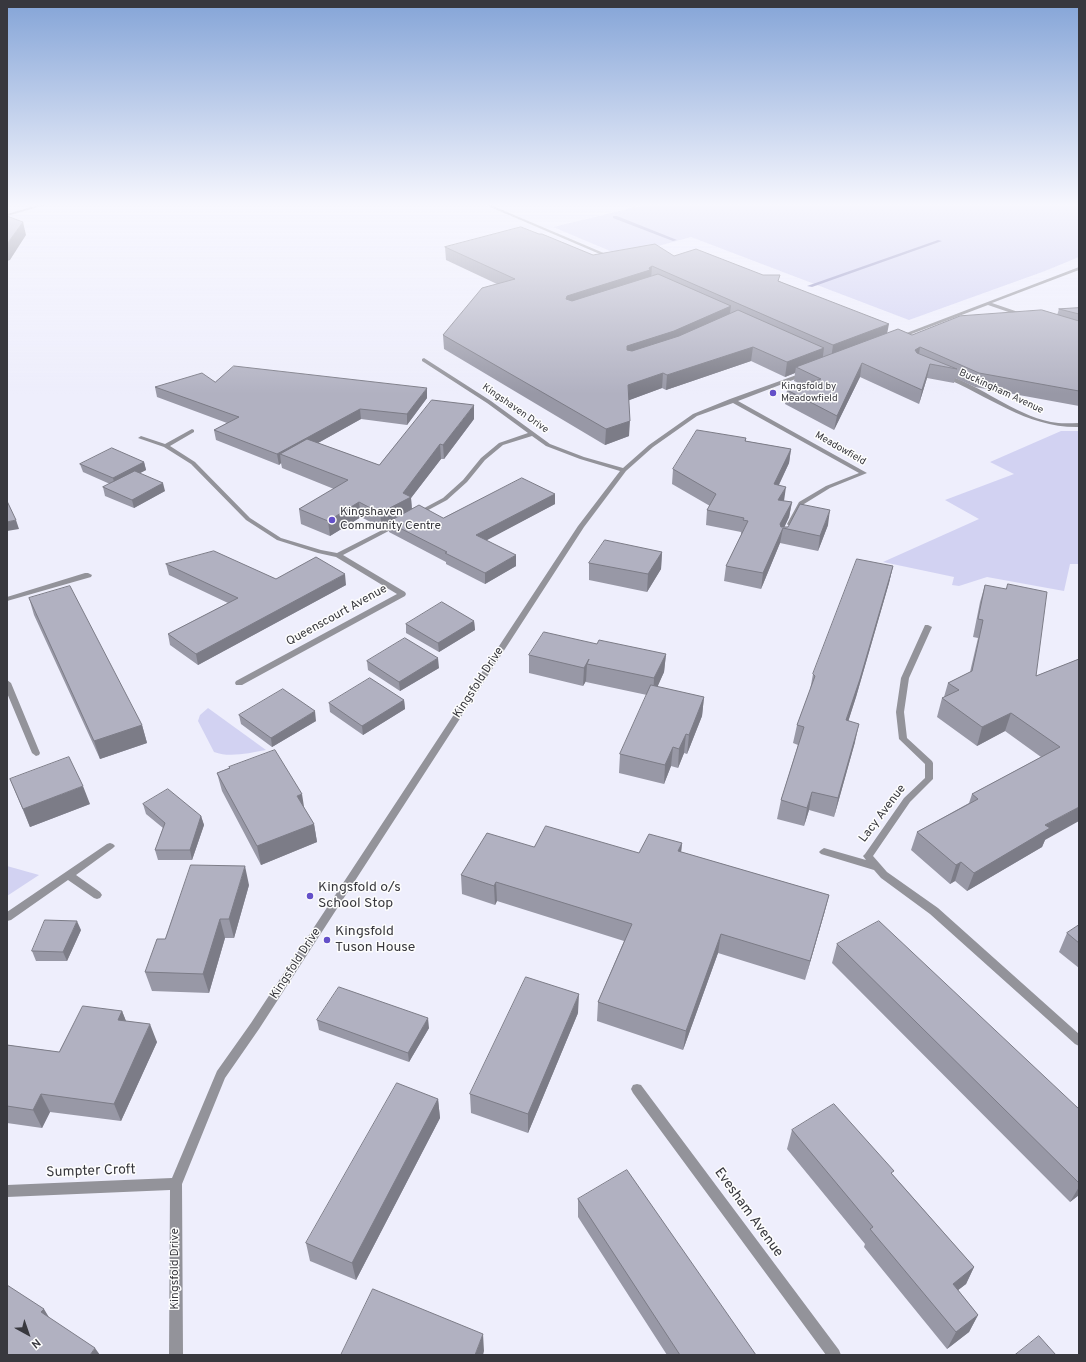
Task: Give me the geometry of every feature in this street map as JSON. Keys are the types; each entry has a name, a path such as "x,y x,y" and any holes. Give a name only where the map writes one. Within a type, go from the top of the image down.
{"street":[{"path":"895,339 1079,268"},
{"path":"988,303 1030,318"},
{"name":"Kingshaven Drive","path":"424,360 489,402 548,445 582,458 624,470"},
{"name":"Kingsfold Drive","path":"176,1355 176,1184 221,1075 255,1026 581,526 624,470 651,446 695,415 810,371"},
{"name":"Buckingham Avenue","path":"938,373 974,388 1010,408 1046,423 1068,426 1079,425"},
{"name":"Meadowfield","path":"732,400 864,472 828,487 800,503 785,533"},
{"path":"166,446 192,430"},
{"path":"413,516 445,499 465,481 483,459 501,444 532,434"},
{"name":"Queenscourt Avenue","path":"141,438 166,446 193,463 248,519 279,539 320,552 338,555 402,594 239,683"},
{"path":"338,555 406,519"},
{"path":"7,599 88,575"},
{"name":"Lacy Avenue","path":"928,627 905,678 900,712 903,739 929,763 929,779 906,800 868,856 884,875 934,911 1079,1041"},
{"path":"7,683 36,753"},
{"path":"7,917 110,846"},
{"name":"Lacy Avenue","path":"824,852 877,867"},
{"path":"69,874 97,895"},
{"name":"Evesham Avenue","path":"637,1089 834,1355"},
{"name":"Sumpter Croft","path":"7,1191 176,1184"}],"shaded area":[{"path":"769,267 1056,267 1045,271 909,320"},
{"path":"1061,431 1079,431 1079,564 1070,564 1064,591 987,577 959,586 952,585 954,577 883,562 979,519 945,500 1014,474 990,462"},
{"path":"208,708 266,750 233,755 214,752 198,721 200,715"},
{"path":"7,866 39,875 7,896"}],"building":[{"path":"488,267 651,267 649,268 650,270 567,296 566,299 572,301 658,274 731,306 674,331 627,346 627,350 632,351 679,336 738,310 824,348 787,362 753,347 667,375 663,373 628,385 630,421 606,429 443,335 482,288 515,279"},
{"path":"653,267 741,267 763,275 780,275 778,281 889,324 833,345"},
{"path":"1079,308 1079,314 1059,309"},
{"path":"1042,310 1079,321 1079,391 979,373 920,347 915,350 917,353 957,369 930,364 922,390 862,363 837,416 787,390 821,379 796,367 898,329 912,335 960,316"},
{"path":"234,366 427,388 407,414 360,409 277,454 214,430 239,417 155,387 202,373 215,382"},
{"path":"432,400 474,405 443,445 440,444 403,493 411,497 380,513 359,502 328,521 299,509 348,480 280,454 307,439 379,465"},
{"path":"697,430 746,438 745,441 791,449 774,484 786,487 778,500 792,502 780,524 781,527 788,527 800,504 830,510 820,536 783,528 763,573 726,566 748,521 743,520 744,518 707,510 716,494 673,469"},
{"path":"112,448 144,462 113,478 80,464"},
{"path":"135,471 163,483 132,500 103,487"},
{"path":"522,478 555,494 476,535 516,555 485,573 388,522 419,505 443,518"},
{"path":"7,501 16,520 7,522"},
{"path":"605,540 662,552 648,574 589,563"},
{"path":"214,551 276,579 316,557 345,574 196,654 168,634 238,598 166,564"},
{"path":"857,559 893,566 860,679 846,720 859,724 838,798 812,792 807,808 781,800 804,727 797,725 815,676 813,674"},
{"path":"1008,584 1047,592 1036,676 1079,659 1079,807 1045,825 1050,828 974,873 961,862 956,865 917,832 978,799 972,794 1060,747 1011,713 982,727 942,698 959,690 948,683 972,671 983,620 978,619 985,585 1006,589"},
{"path":"70,586 142,725 94,741 29,598"},
{"path":"442,602 474,621 438,643 406,624"},
{"path":"544,632 597,644 599,640 666,654 654,678 587,664 589,659 584,668 529,655"},
{"path":"405,638 438,658 399,682 367,661"},
{"path":"370,678 404,700 362,726 329,703"},
{"path":"651,685 704,697 689,735 686,734 679,749 673,747 665,765 620,754"},
{"path":"283,689 315,711 271,738 239,715"},
{"path":"275,750 302,794 297,796 314,824 257,846 217,773"},
{"path":"69,757 83,786 23,809 10,779"},
{"path":"168,789 201,816 190,850 155,850 165,823 143,804"},
{"path":"546,826 639,853 649,834 682,843 678,851 829,895 810,961 721,934 686,1031 598,1002 632,924 496,882 494,886 461,875 487,833 534,847"},
{"path":"191,865 245,866 229,919 220,919 203,974 145,972 157,939 165,939"},
{"path":"45,920 77,921 63,952 32,951"},
{"path":"879,921 1079,1109 1079,1183 837,944"},
{"path":"1079,925 1079,943 1067,933"},
{"path":"526,977 579,994 528,1114 470,1094"},
{"path":"339,987 428,1018 408,1053 317,1020"},
{"path":"83,1006 122,1011 118,1020 150,1024 114,1104 41,1094 33,1110 7,1106 7,1045 59,1052"},
{"path":"397,1083 438,1099 352,1263 306,1243"},
{"path":"834,1104 894,1171 891,1173 974,1267 953,1284 978,1315 956,1332 870,1229 873,1227 792,1130"},
{"path":"627,1170 756,1355 680,1355 578,1199"},
{"path":"7,1285 44,1309 41,1312 95,1348 90,1355 7,1355"},
{"path":"373,1289 483,1334 475,1355 341,1355"},
{"path":"1039,1336 1056,1355 1015,1355"}],"waterway":[{"path":"810,286 866,267"}],"place":[{"name":"Kingsfold by Meadowfield","path":"773,393"},
{"name":"Kingshaven Community Centre","path":"332,520"},
{"name":"Kingsfold o/s School Stop","path":"310,896"},
{"name":"Kingsfold Tuson House","path":"327,940"}]}
